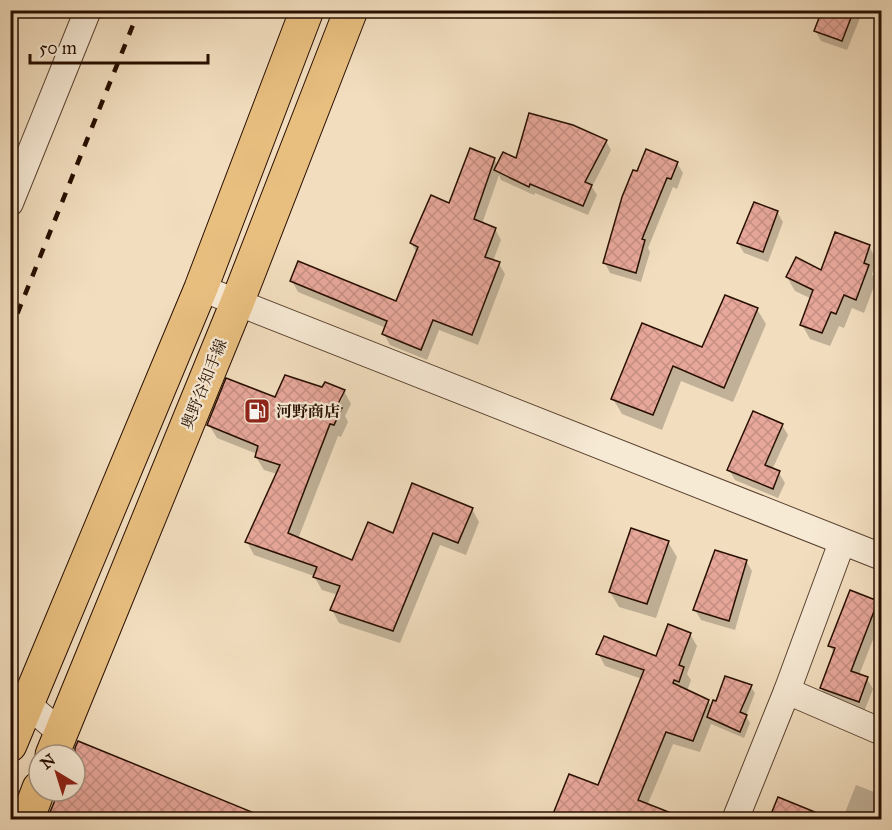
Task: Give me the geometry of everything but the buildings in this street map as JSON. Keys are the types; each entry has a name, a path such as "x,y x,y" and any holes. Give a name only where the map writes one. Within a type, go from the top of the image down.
{"main road":[{"path":"15,720 201,288 307,10"},
{"name":"奥野谷知手線","path":"56,743 237,303 351,10"},
{"path":"27,819 33,803"}],"street":[{"path":"10,203 88,10"},
{"path":"201,288 882,557"},
{"path":"735,819 787,692 842,542"},
{"path":"787,692 882,732"},
{"path":"15,720 56,743"}],"railway":[{"path":"10,332 139,10"}],"place":[{"name":"河野商店","path":"257,411"}]}
